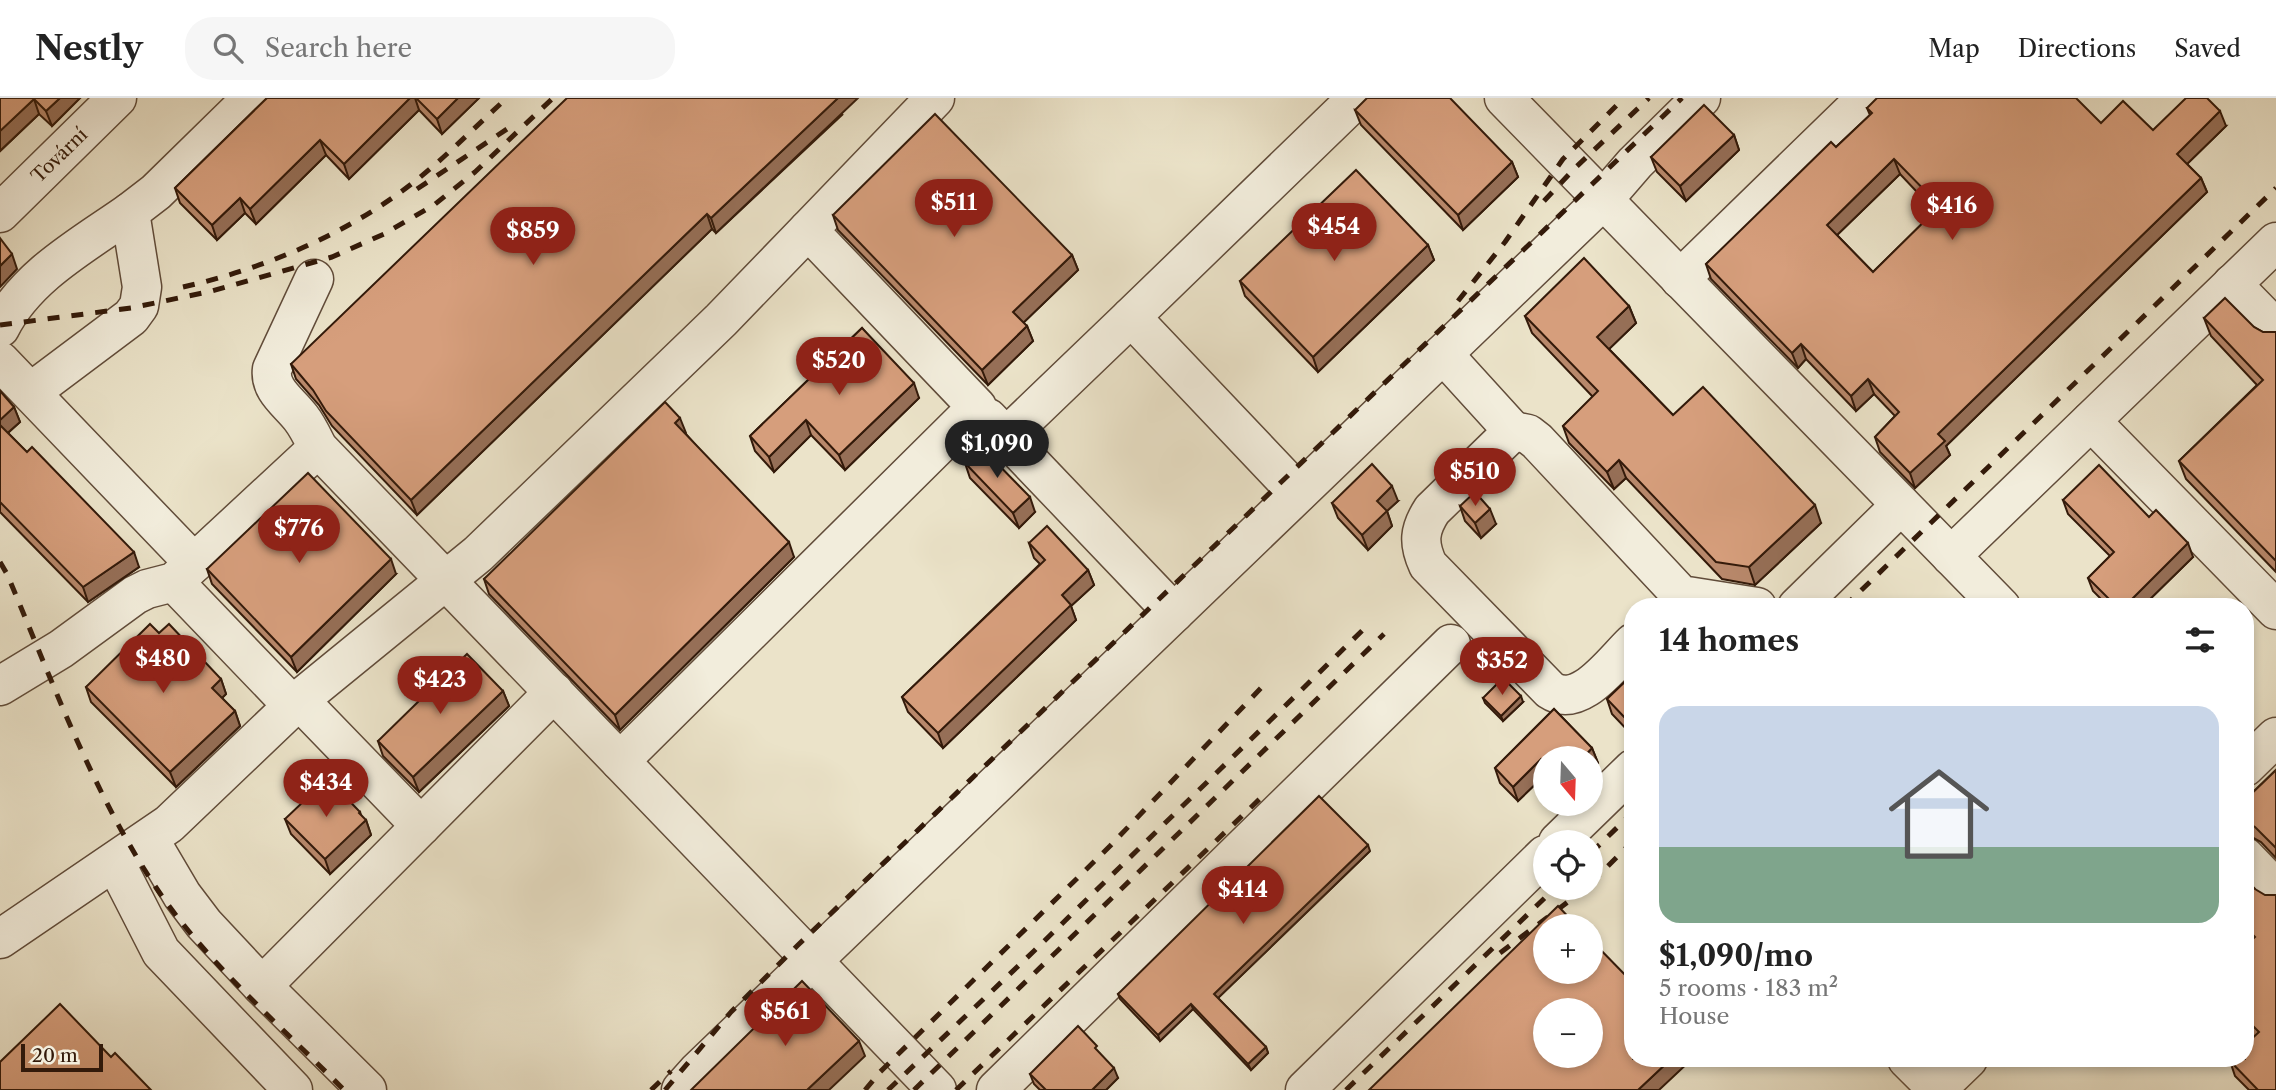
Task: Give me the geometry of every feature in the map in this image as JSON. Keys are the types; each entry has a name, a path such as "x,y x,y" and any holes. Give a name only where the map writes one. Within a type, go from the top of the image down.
{"street":[{"name":"Tovární","path":"0,213 117,98"},
{"path":"0,939 169,824 296,703 478,554 722,320 935,98"},
{"path":"1006,437 1357,98"},
{"path":"1504,98 1992,598"},
{"path":"681,1090 1603,200 1635,163 1701,98"},
{"path":"1680,279 1866,98"},
{"path":"0,328 19,297 59,262 156,192 251,99"},
{"path":"31,392 131,317 139,306 142,287 130,212"},
{"path":"808,230 1174,613"},
{"path":"1951,556 2276,242"},
{"path":"314,279 272,369 271,378 279,393 300,416 318,448 937,1090"},
{"path":"2232,284 2276,329"},
{"path":"1131,317 1298,493"},
{"path":"1443,354 1513,431 1528,434 1537,441 1672,598"},
{"path":"0,360 31,392 296,703 421,827"},
{"path":"620,761 977,407"},
{"path":"2091,421 2276,610"},
{"path":"1513,431 1432,510 1423,524 1419,539 1428,565 1550,690 1557,694 1574,695 1586,689 1624,652"},
{"path":"0,686 61,649 135,595 184,572 318,448"},
{"path":"1806,598 1901,505"},
{"path":"996,1090 1451,644"},
{"path":"262,986 554,692"},
{"path":"2254,758 2276,737"},
{"path":"1571,830 1624,780"},
{"path":"149,839 196,914 262,986 367,1090"},
{"path":"115,862 161,952 293,1090"},
{"path":"1305,1090 1533,867"},
{"path":"2254,867 2276,889"},
{"path":"1914,1067 1936,1090 1960,1067"}],"building":[{"path":"0,98 60,98 46,111 34,99 0,131"},
{"path":"267,98 410,98 344,164 320,140 250,209 240,198 212,225 175,188"},
{"path":"416,98 458,98 437,119"},
{"path":"567,98 838,98 711,218 707,214 411,500 326,411 313,390 291,364"},
{"path":"1367,98 1450,98 1512,162 1458,215 1355,110"},
{"path":"1877,98 2076,98 2101,123 2123,101 2153,130 2186,98 2207,98 2220,111 2177,154 2201,178 1938,434 1945,441 1910,473 1875,437 1899,412 1868,379 1851,396 1801,344 1792,353 1706,264 1831,142 1836,147 1872,113 1867,108","holes":["1894,159 1940,206 1873,272 1827,225"]},
{"path":"1704,105 1734,135 1680,186 1651,157"},
{"path":"935,114 1072,255 1013,312 1027,326 982,370 833,215"},
{"path":"1356,170 1428,245 1313,357 1240,281"},
{"path":"0,238 12,254 0,266"},
{"path":"1584,258 1629,306 1597,337 1673,415 1703,387 1815,505 1749,567 1716,562 1619,460 1607,472 1563,426 1598,391 1525,316"},
{"path":"2225,298 2254,327 2263,332 2276,332 2276,561 2179,461 2263,380 2204,318"},
{"path":"862,328 914,383 839,455 806,420 769,457 750,436"},
{"path":"0,391 14,407 0,420"},
{"path":"665,402 680,418 675,423 789,542 615,715 484,579"},
{"path":"0,425 27,452 32,447 134,552 83,587 0,502"},
{"path":"981,447 1030,497 1013,513 965,463"},
{"path":"1372,464 1392,486 1377,501 1387,511 1362,535 1332,503"},
{"path":"2099,465 2149,517 2156,510 2188,543 2133,598 2108,598 2088,578 2114,552 2063,500"},
{"path":"308,473 391,559 291,657 207,569"},
{"path":"1475,492 1490,509 1475,523 1460,506"},
{"path":"1047,526 1088,570 1062,595 1071,605 938,733 902,697 1045,560 1029,543"},
{"path":"150,624 159,633 169,624 221,679 212,688 235,711 170,772 86,687"},
{"path":"467,654 503,691 413,777 378,741"},
{"path":"1503,678 1521,696 1501,716 1483,698"},
{"path":"1624,683 1624,717 1607,699"},
{"path":"1554,709 1590,746 1533,746 1533,767 1513,787 1495,768"},
{"path":"2276,770 2276,848 2254,826 2254,791"},
{"path":"326,780 334,785 366,820 325,859 285,819"},
{"path":"1319,796 1368,845 1214,994 1266,1047 1248,1064 1191,1004 1158,1035 1118,994"},
{"path":"2254,888 2265,895 2276,895 2276,1090 2258,1090 2236,1067 2254,1067 2254,1037 2259,1032 2254,1027"},
{"path":"1558,906 1566,914 1550,914"},
{"path":"1533,930 1533,984 1603,984 1603,952 1624,974 1624,1067 1662,1067 1638,1090 1369,1090"},
{"path":"802,981 859,1041 807,1090 691,1090"},
{"path":"60,1004 111,1057 115,1053 151,1090 0,1090 0,1062"},
{"path":"1078,1026 1114,1068 1092,1090 1046,1090 1030,1074"}],"railway":[{"path":"183,287 246,270 277,258 307,246 366,215 419,178 507,98"},
{"path":"0,325 131,308 212,291 332,257 384,234 434,205 475,172 553,98"},
{"path":"1458,301 1505,242 1563,159 1624,98"},
{"path":"1544,201 1649,98"},
{"path":"665,1090 731,1012 798,945 1682,98"},
{"path":"417,189 513,125"},
{"path":"1853,598 2276,188"},
{"path":"0,562 93,775 112,814 157,889 221,968 344,1090"},
{"path":"888,1090 1370,623"},
{"path":"914,1090 1384,634"},
{"path":"865,1090 880,1072 1110,846 1262,687"},
{"path":"956,1090 1267,792"},
{"path":"1603,841 1624,821"},
{"path":"1603,871 1624,850"},
{"path":"1346,1090 1543,900"},
{"path":"1500,953 1570,900"},
{"path":"651,1090 671,1071"}]}
